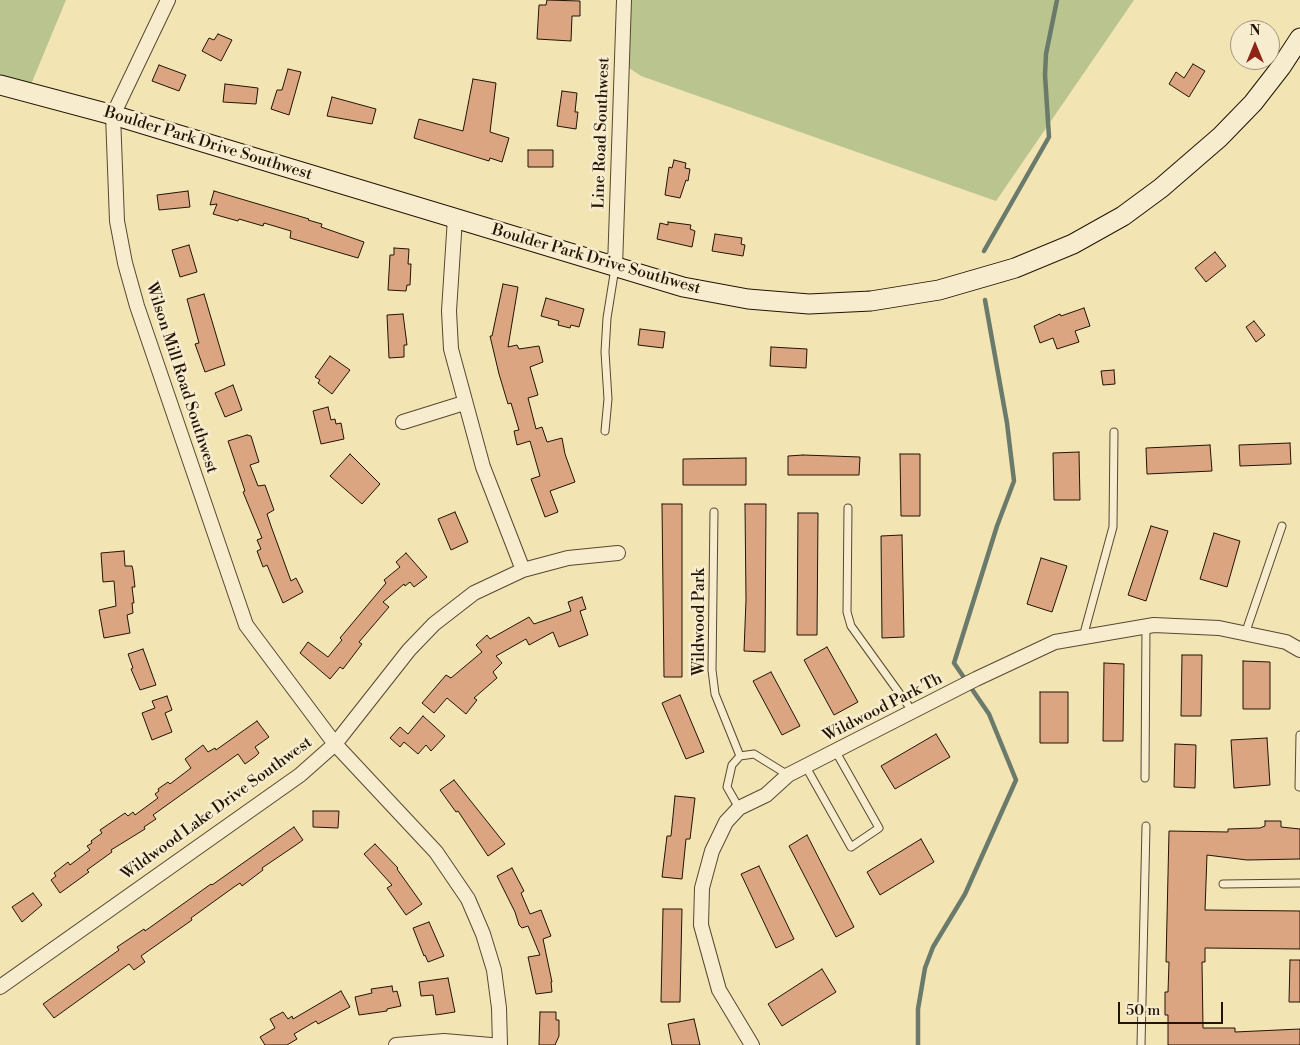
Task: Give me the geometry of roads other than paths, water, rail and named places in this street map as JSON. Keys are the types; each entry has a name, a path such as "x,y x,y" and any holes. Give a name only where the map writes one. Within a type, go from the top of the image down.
{"street":[{"name":"Wilson Mill Road Southwest","path":"168,0 114,115 116,158 114,192 117,221 125,263 137,306 246,625 335,744 436,852 468,899 483,934 494,970 499,1008 500,1045"},
{"name":"Line Road Southwest","path":"615,267 624,0"},
{"name":"Boulder Park Drive Southwest","path":"0,85 114,115 683,287 748,299 809,304 871,301 939,290 1015,268 1073,244 1123,216 1161,188 1220,137 1253,103 1281,67 1300,38"},
{"path":"455,218 449,311 451,349 464,403 483,467 523,570"},
{"path":"403,422 464,403"},
{"name":"Wildwood Lake Drive Southwest","path":"0,987 300,775 335,744 409,650 434,624 474,593 523,570 568,558 618,554"},
{"name":"Wildwood Park Th","path":"752,1045 719,990 701,926 702,888 712,851 726,822 739,808 766,794 788,775 976,679 1056,642 1146,626 1219,628 1286,642 1300,650"},
{"path":"396,1045 444,1041 491,1045"}],"lane":[{"path":"605,431 607,318 615,267"},
{"path":"1082,638 1113,527 1114,432"},
{"path":"848,508 847,612 851,626 913,712"},
{"name":"Wildwood Park","path":"714,512 712,670 715,694 740,756"},
{"path":"1245,634 1282,526"},
{"path":"1145,778 1146,626"},
{"path":"1299,787 1300,735"},
{"path":"806,767 851,847 879,828 836,752"},
{"path":"739,808 727,787 732,765 740,756 754,754 788,775"},
{"path":"1141,1045 1146,826"},
{"path":"1223,884 1300,883"}],"waterway":[{"path":"984,251 1049,137 1045,75 1046,54 1057,0"},
{"path":"918,1045 918,1009 925,968 933,947 965,894 1016,780 989,714 954,663 997,526 1014,481 1007,423 985,300"}]}
